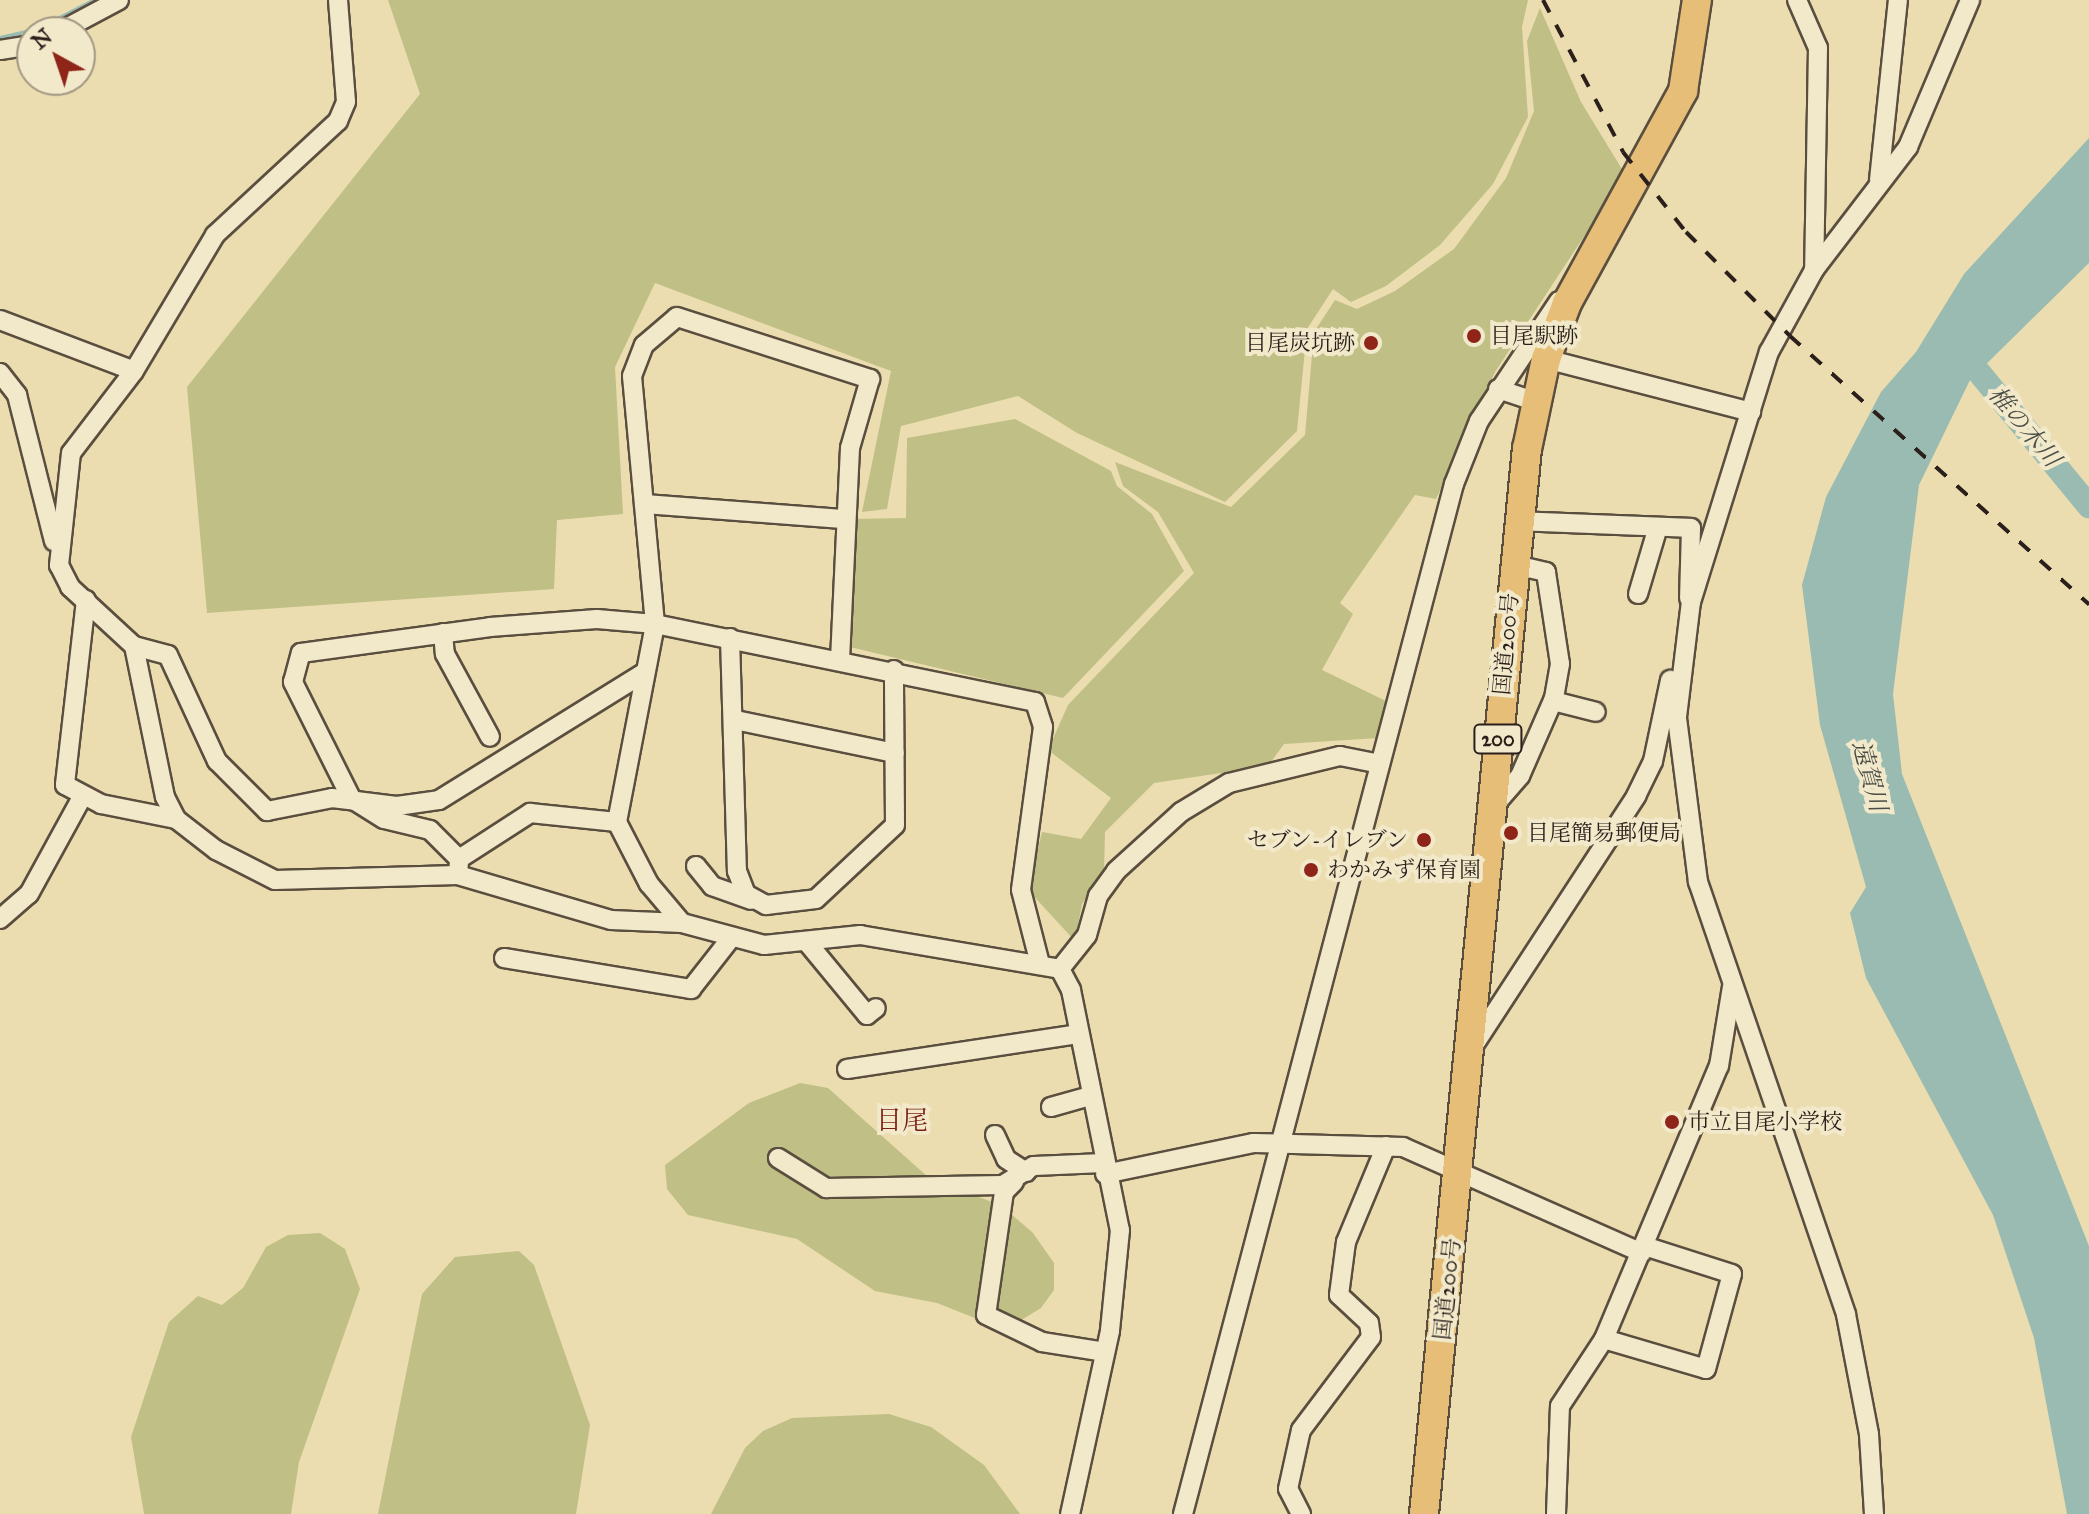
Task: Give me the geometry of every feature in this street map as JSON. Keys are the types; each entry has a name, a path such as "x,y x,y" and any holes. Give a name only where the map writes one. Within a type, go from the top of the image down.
{"highway":[{"name":"国道200号","path":"1424,1514 1492,808 1512,564 1537,402 1546,359 1586,263 1683,91 1697,0"}],"street":[{"path":"89,16 119,0"},
{"path":"56,547 71,453 134,371 215,235 338,121 346,102 338,0"},
{"path":"1797,0 1818,48 1814,270"},
{"path":"1876,190 1898,0"},
{"path":"1874,1514 1869,1434 1846,1314 1732,987 1683,805 1677,717 1691,602 1769,352 1814,270 1908,147 1970,0"},
{"path":"1183,1514 1454,484 1498,389 1586,263"},
{"path":"682,923 649,884 617,822 655,624 632,376 659,328 693,317 870,379 850,448 843,519 840,658"},
{"path":"0,320 134,371"},
{"path":"1546,359 1751,412"},
{"path":"0,373 17,395 62,575 134,646 168,655 217,761 252,802 279,812 351,798 397,806 439,800 644,673"},
{"path":"1498,389 1537,402"},
{"path":"644,504 843,519"},
{"path":"1518,521 1691,528 1685,583 1691,602"},
{"path":"1643,589 1658,527"},
{"path":"1492,808 1520,776 1553,701 1560,664 1552,589 1546,572 1512,564"},
{"path":"86,600 65,785 82,797 161,822 176,819"},
{"path":"459,867 430,830 384,819 351,798 293,682 301,653 443,633 597,619 655,624 840,658 1040,707 1021,890 1039,960"},
{"path":"443,633 445,654 490,737"},
{"path":"730,638 735,720 737,871 751,900"},
{"path":"1468,1054 1636,796 1653,761 1686,640"},
{"path":"134,646 158,774 176,819 249,873 275,880 459,867 611,920 682,923 764,945 860,935 1039,960 1060,969"},
{"path":"696,866 712,886 779,906 816,899 888,834 895,825 894,670"},
{"path":"1553,701 1596,712"},
{"path":"735,720 895,753"},
{"path":"1060,969 1087,935 1098,896 1116,871 1181,812 1229,783 1340,756 1380,764"},
{"path":"0,919 29,894 82,797"},
{"path":"459,867 530,813 617,822"},
{"path":"504,958 691,989 731,938"},
{"path":"806,941 867,1015 876,1008"},
{"path":"1060,969 1079,1034 1104,1169 1120,1230 1105,1352 1070,1514"},
{"path":"1556,1514 1560,1406 1604,1339 1643,1250 1724,1051 1723,1008 1732,987"},
{"path":"847,1069 1079,1034"},
{"path":"1051,1107 1090,1096"},
{"path":"995,1135 1015,1182 986,1315 1042,1342 1105,1352"},
{"path":"951,1196 1015,1182 1055,1162 1104,1169 1280,1143 1386,1146 1458,1168 1643,1250 1732,1274 1706,1369 1604,1339"},
{"path":"1301,1514 1288,1489 1301,1430 1371,1337 1369,1323 1339,1295 1346,1242 1386,1146"},
{"path":"778,1158 826,1188 1015,1182"}],"green space":[{"path":"388,0 1528,0 1522,27 1528,117 1493,184 1440,245 1386,286 1351,302 1333,289 1307,329 1297,431 1225,502 1077,433 1018,396 901,426 887,509 862,512 891,371 655,283 615,367 623,514 557,520 554,589 207,613 187,387 420,94"},
{"path":"1540,8 1581,102 1625,174 1495,372 1436,499 1415,495 1340,603 1353,614 1322,670 1388,702 1378,738 1284,744 1268,766 1154,783 1105,832 1104,871 1082,904 1075,941 1028,890 1042,832 1081,839 1111,798 1048,750 1068,705 1194,573 1158,512 1123,486 1115,462 1231,507 1305,435 1314,332 1335,300 1357,309 1395,291 1454,249 1506,178 1534,111 1527,41"},
{"path":"1015,419 1111,471 1117,486 1152,514 1184,571 1063,698 850,647 846,639 850,519 906,518 907,438"},
{"path":"800,1083 828,1088 928,1177 1002,1206 1033,1233 1054,1263 1054,1290 1041,1308 1005,1330 937,1303 875,1291 797,1239 688,1215 667,1189 665,1165 749,1103"},
{"path":"320,1233 345,1249 360,1289 299,1462 291,1514 144,1514 131,1437 169,1322 198,1296 222,1305 243,1288 266,1247 288,1235"},
{"path":"519,1251 534,1265 590,1425 576,1514 378,1514 422,1294 455,1257"},
{"path":"889,1414 931,1427 984,1465 1020,1514 711,1514 745,1448 763,1431 792,1418"}],"water":[{"name":"遠賀川","path":"2089,138 2089,263 1970,380 1919,485 1893,694 1902,774 2089,1246 2089,1514 2067,1514 2034,1338 1993,1215 1866,978 1850,913 1866,887 1820,725 1802,585 1826,497 1881,392 1916,352 1964,274"}],"waterway":[{"path":"0,38 38,29 95,0"},
{"name":"椎の木川","path":"1959,348 2089,506"}],"railway":[{"path":"1543,0 1623,152 1686,232 1790,336 2089,604"}],"place":[{"name":"目尾駅跡","path":"1474,336"},
{"name":"目尾炭坑跡","path":"1371,343"},
{"name":"目尾簡易郵便局","path":"1511,833"},
{"name":"セブン-イレブン","path":"1424,840"},
{"name":"わかみず保育園","path":"1311,870"},
{"name":"市立目尾小学校","path":"1672,1122"}],"district":[{"name":"目尾","path":"902,1121"}]}
